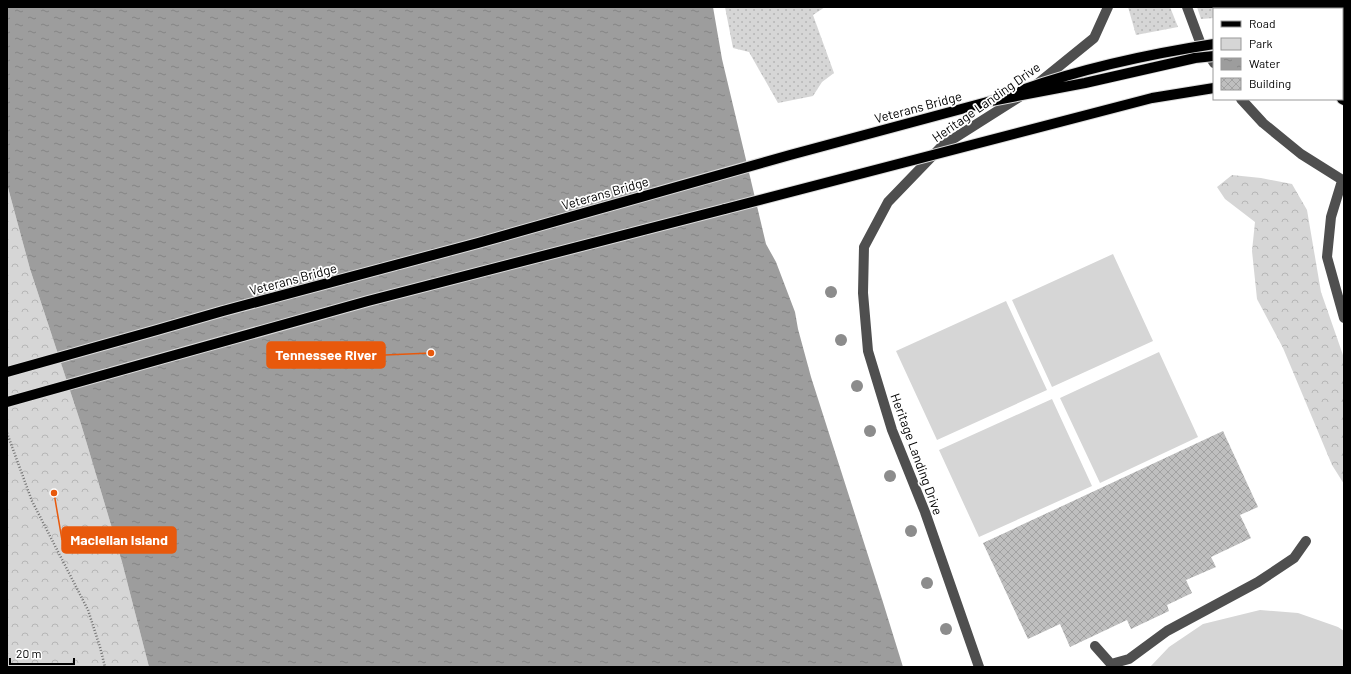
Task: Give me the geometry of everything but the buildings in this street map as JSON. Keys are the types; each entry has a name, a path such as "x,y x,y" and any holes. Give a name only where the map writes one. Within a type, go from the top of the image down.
{"main road":[{"path":"991,101 1045,82 1104,66 1213,44"},
{"name":"Veterans Bridge","path":"7,372 223,311 478,243 790,155 991,101 1085,83 1195,58 1213,56"},
{"path":"7,402 376,299 1152,98 1213,88"}],"street":[{"name":"Heritage Landing Drive","path":"979,667 925,512 892,430 868,351 863,293 864,247 888,202 942,146 1024,94 1094,38 1108,7"},
{"path":"1187,7 1200,42 1213,62"},
{"path":"1242,100 1263,123 1300,154 1343,181 1331,217 1327,257 1344,318"},
{"path":"1095,646 1111,664 1129,659 1167,631 1258,582 1294,558 1306,541"}],"path":[{"path":"7,433 32,501 88,610 105,667"}],"green space":[{"path":"725,7 825,7 813,15 834,73 822,82 813,96 778,103 749,52 733,48"},
{"path":"1128,7 1170,7 1178,27 1136,35"},
{"path":"1197,7 1244,8 1213,8 1213,18 1201,19"},
{"path":"1232,175 1261,178 1292,184 1307,210 1321,292 1344,358 1344,484 1332,465 1283,348 1257,299 1252,251 1255,222 1225,199 1217,187"},
{"path":"7,184 30,269 81,424 122,562 149,667 7,667"},
{"path":"1113,254 1153,341 1052,387 1012,300"},
{"path":"1006,301 1047,390 937,440 896,351"},
{"path":"1159,352 1198,437 1100,483 1060,398"},
{"path":"1052,399 1092,486 979,537 939,450"},
{"path":"1260,610 1298,613 1338,627 1344,631 1344,667 1150,667 1169,647 1203,624"}],"water":[{"path":"7,7 713,7 722,59 766,244 776,262 795,312 811,377 903,667 149,667 122,562 81,424 30,269 7,184"}],"place":[{"name":"Tennessee River","path":"431,353"},
{"name":"Maclellan Island","path":"54,493"}]}
